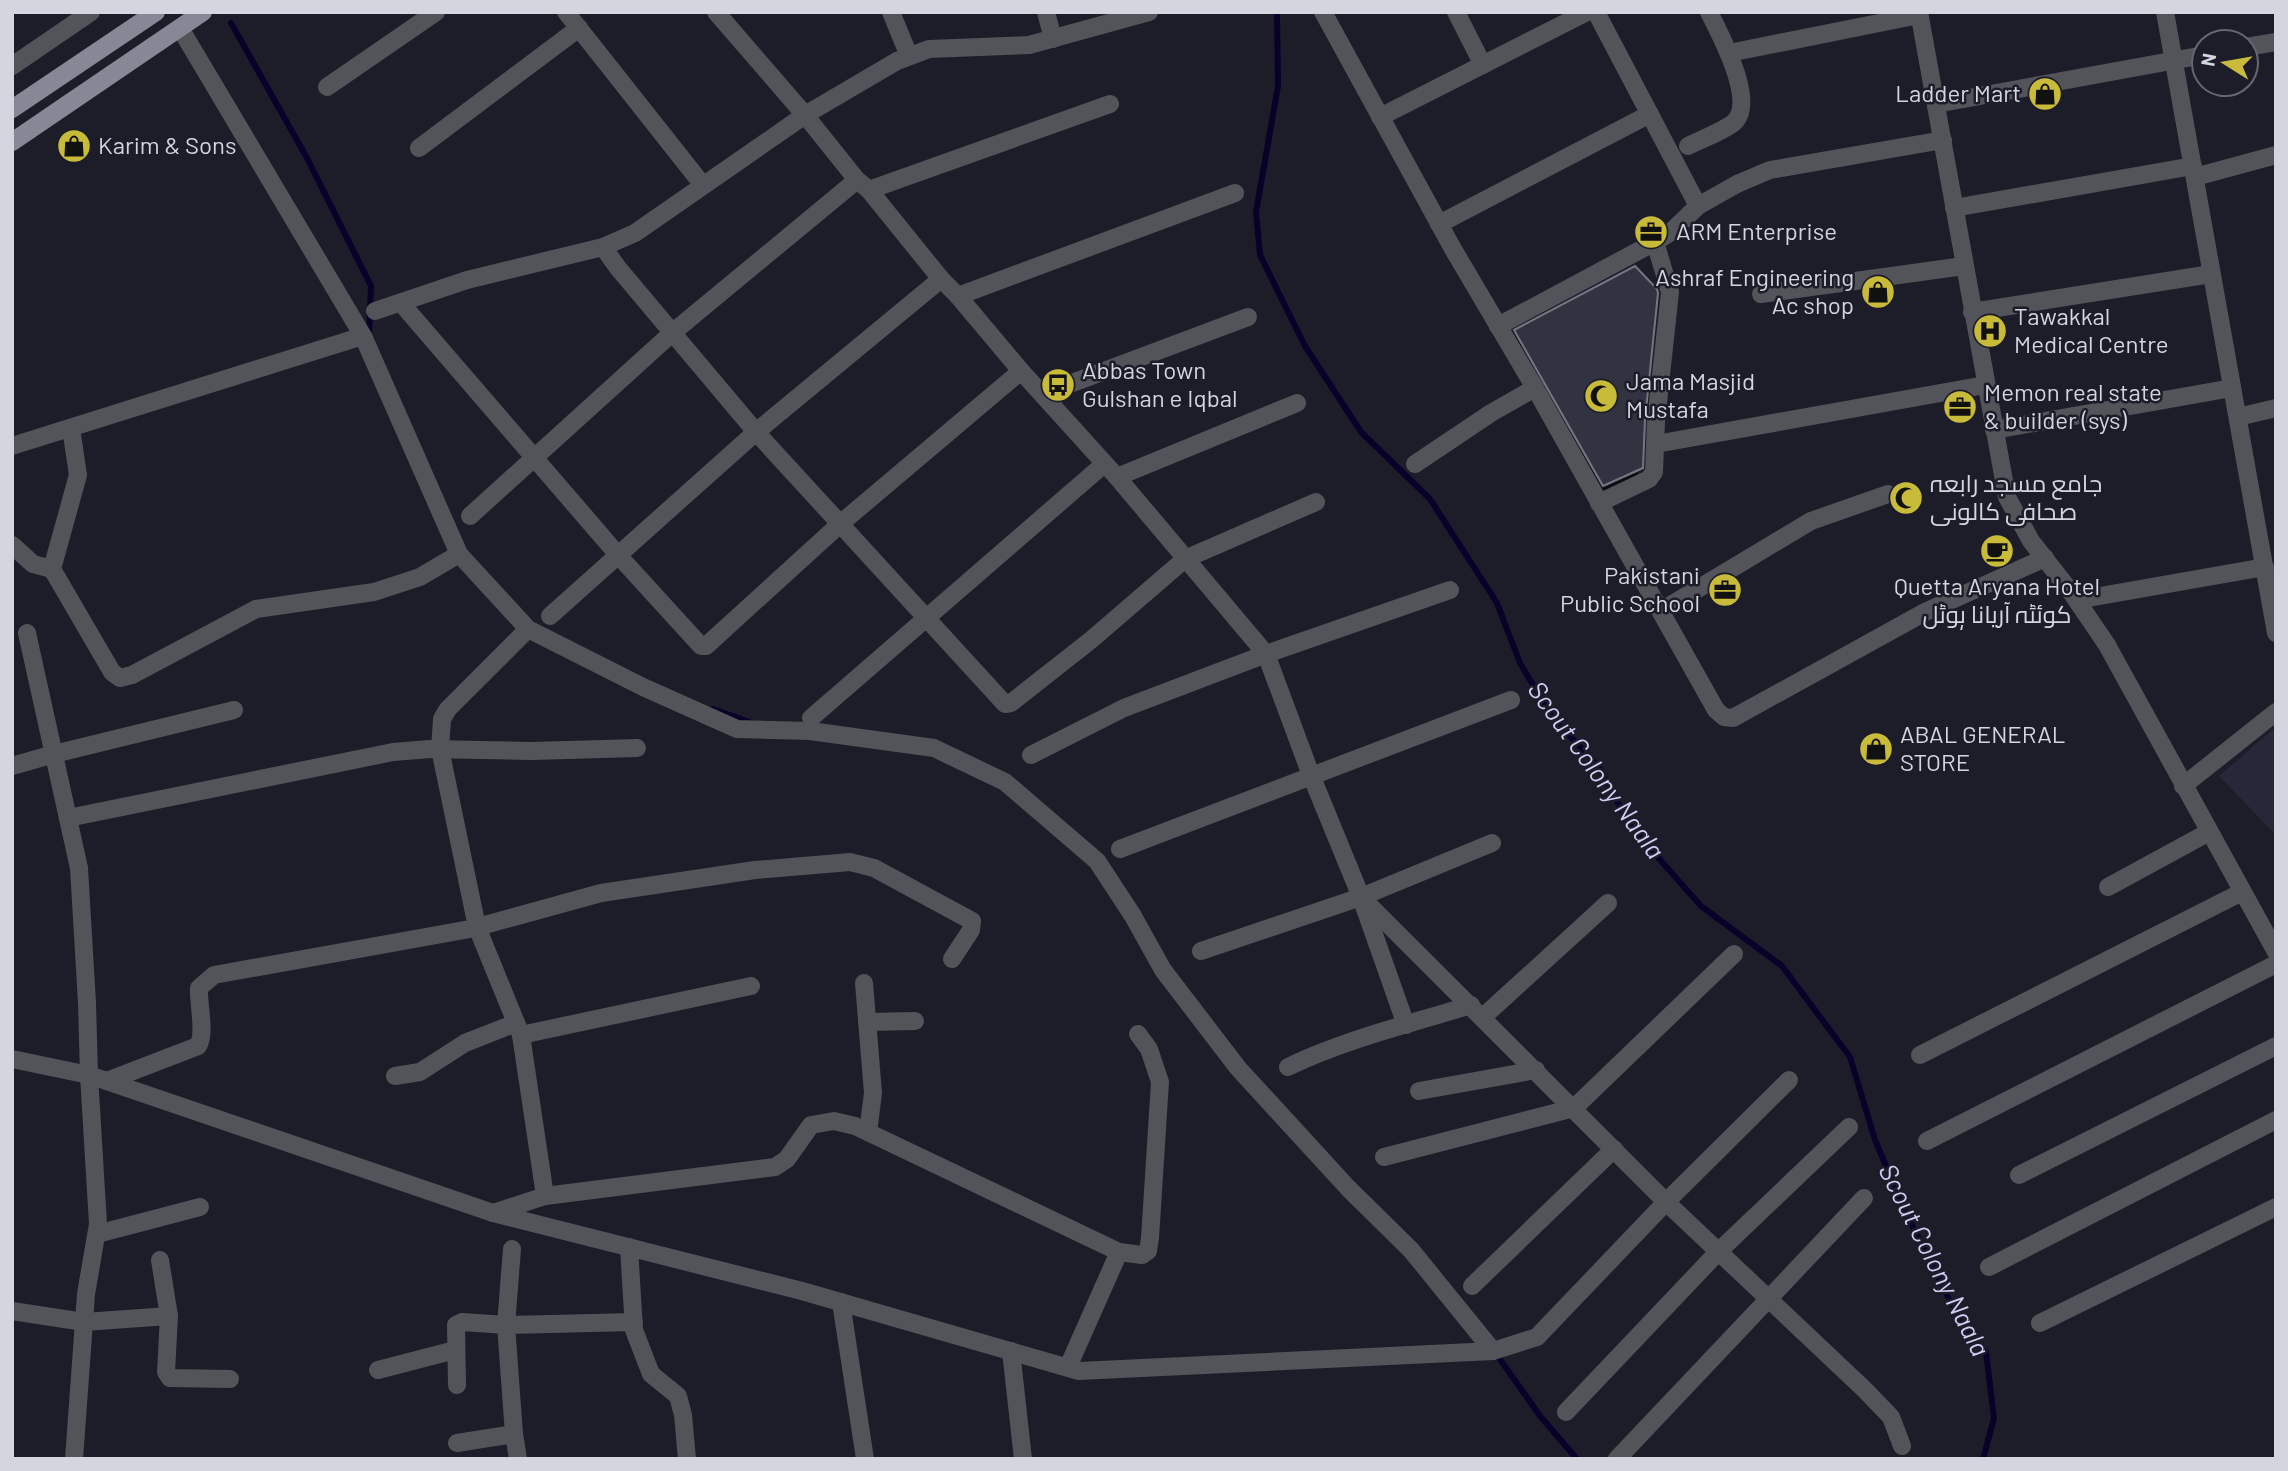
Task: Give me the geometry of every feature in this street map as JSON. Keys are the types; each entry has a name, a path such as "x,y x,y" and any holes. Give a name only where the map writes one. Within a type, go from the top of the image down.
{"main road":[{"path":"12,109 156,12"},
{"path":"12,142 203,12"}],"street":[{"path":"12,66 91,12"},
{"path":"327,87 436,12"},
{"path":"566,12 702,184"},
{"path":"716,12 941,279 1103,465 1117,477 1266,654 1311,775 1361,897 1406,1025"},
{"path":"891,12 909,56"},
{"path":"1046,12 1053,38"},
{"path":"375,311 467,280 604,247 635,233 805,115 909,56 929,49 1029,45 1149,12"},
{"path":"1323,12 1439,224 1535,388 1716,710 1724,717 1734,718 1925,612 2045,558"},
{"path":"1456,12 1483,65"},
{"path":"1380,117 1587,12"},
{"path":"1596,12 1698,206"},
{"path":"1688,146 1734,123 1740,114 1743,98 1729,53 1709,12"},
{"path":"2165,12 2276,634"},
{"path":"1729,53 1919,14 2007,497 2031,541 2077,600 2107,645 2276,952"},
{"path":"180,28 363,336 460,554 528,629 643,687 737,729 810,731 934,748 1005,782 1097,861 1133,916 1163,970 1238,1068 1349,1189 1411,1250 1493,1351"},
{"path":"419,148 579,28"},
{"path":"1936,104 2190,58"},
{"path":"470,516 672,333 863,185 1110,104"},
{"path":"1439,224 1650,114"},
{"path":"1498,326 1655,242 1671,232 1698,206 1737,184 1770,170 1943,140"},
{"path":"1954,208 2194,172 2276,155"},
{"path":"958,296 1235,192"},
{"path":"1600,503 1649,479 1654,472 1670,292 1655,242"},
{"path":"604,247 618,268 756,432 1005,704 1011,703 1091,640 1185,559 1316,502"},
{"path":"1761,294 1964,266"},
{"path":"1972,312 2211,274"},
{"path":"550,616 756,432 941,279"},
{"path":"401,303 618,555 701,646 706,646 839,524 1021,371"},
{"path":"1042,394 1248,317"},
{"path":"12,446 363,336"},
{"path":"1656,444 1985,385"},
{"path":"1415,464 1535,388"},
{"path":"1994,429 2232,388"},
{"path":"1117,477 1297,403"},
{"path":"2238,417 2276,408"},
{"path":"52,569 78,475 71,428"},
{"path":"811,718 1103,465"},
{"path":"1661,611 1811,521 1888,494"},
{"path":"12,545 33,564 52,569 112,672 120,678 132,675 257,609 374,592 420,577 460,554"},
{"path":"2077,600 2265,568"},
{"path":"1031,755 1124,708 1266,654 1450,590"},
{"path":"528,629 448,709 442,719 440,749 477,927 519,1029 545,1196"},
{"path":"27,633 79,868 99,1224 86,1294 74,1459"},
{"path":"1120,849 1511,700"},
{"path":"12,766 234,710"},
{"path":"2183,786 2276,712"},
{"path":"68,818 393,752 440,749 532,751 637,748"},
{"path":"2108,887 2209,832"},
{"path":"1201,951 1361,897 1492,843"},
{"path":"107,1081 198,1046 202,1040 198,1002 200,988 214,975 477,927 601,893 755,870 850,862 874,868 972,921 971,930 953,960"},
{"path":"1920,1055 2242,892"},
{"path":"1361,897 1666,1202 1891,1417 1902,1446"},
{"path":"1288,1066 1340,1045 1406,1025 1477,1011 1608,903"},
{"path":"1384,1157 1574,1108 1734,954"},
{"path":"1927,1142 2276,964"},
{"path":"864,983 873,1093 867,1132"},
{"path":"395,1076 421,1072 465,1043 519,1029 751,986"},
{"path":"867,1022 915,1021"},
{"path":"493,1213 545,1196 775,1167 787,1159 811,1125 834,1121 855,1126 1119,1252 1142,1255 1148,1251 1150,1238 1160,1083 1149,1049 1138,1034"},
{"path":"2020,1175 2276,1046"},
{"path":"12,1059 89,1074 493,1213 841,1302 1079,1371 1493,1351 1537,1337 1666,1202 1789,1080"},
{"path":"1419,1091 1536,1070"},
{"path":"1989,1267 2276,1120"},
{"path":"1566,1412 1719,1251 1849,1127"},
{"path":"1472,1286 1614,1149"},
{"path":"1617,1459 1864,1198"},
{"path":"97,1234 200,1206"},
{"path":"2040,1323 2276,1207"},
{"path":"629,1247 634,1330 651,1374 678,1396 683,1415 687,1459"},
{"path":"512,1249 506,1325 518,1459"},
{"path":"1068,1367 1119,1252"},
{"path":"160,1260 169,1316 166,1372 170,1378 230,1379"},
{"path":"841,1302 865,1459"},
{"path":"12,1311 84,1322 169,1316"},
{"path":"457,1385 456,1325 462,1322 506,1325 634,1322"},
{"path":"378,1370 455,1350"},
{"path":"1011,1351 1023,1459"},
{"path":"457,1443 514,1434"}],"shaded area":[{"path":"2276,727 2276,835 2219,776"}],"building":[{"name":"Jama Masjid Mustafa","path":"1635,266 1658,293 1645,420 1643,468 1603,486 1514,330"}],"waterway":[{"name":"Scout Colony Naala","path":"1277,12 1278,86 1256,212 1260,255 1305,346 1361,432 1430,499 1497,603 1520,663 1552,717 1598,766 1631,827 1701,906 1782,966 1850,1057 1875,1140 1906,1213 1962,1325 1986,1352 1994,1418 1983,1459"},
{"path":"231,23 307,158 371,286 369,336"},
{"path":"713,709 752,723"},
{"path":"1497,1355 1540,1416 1577,1459"}],"place":[{"name":"Ladder Mart","path":"2045,94"},
{"name":"Karim & Sons","path":"74,146"},
{"name":"ARM Enterprise","path":"1651,232"},
{"name":"Ashraf Engineering Ac shop","path":"1878,292"},
{"name":"Tawakkal Medical Centre","path":"1990,331"},
{"name":"Abbas Town Gulshan e Iqbal","path":"1058,385"},
{"name":"Jama Masjid Mustafa","path":"1601,396"},
{"name":"Memon real state & builder (sys)","path":"1960,407"},
{"name":"جامع مسجد رابعہ صحافی کالونی","path":"1906,498"},
{"name":"Quetta Aryana Hotel کوئٹہ آریانا ہوٹل","path":"1997,551"},
{"name":"Pakistani Public School","path":"1725,590"},
{"name":"ABAL GENERAL STORE","path":"1876,749"}]}
